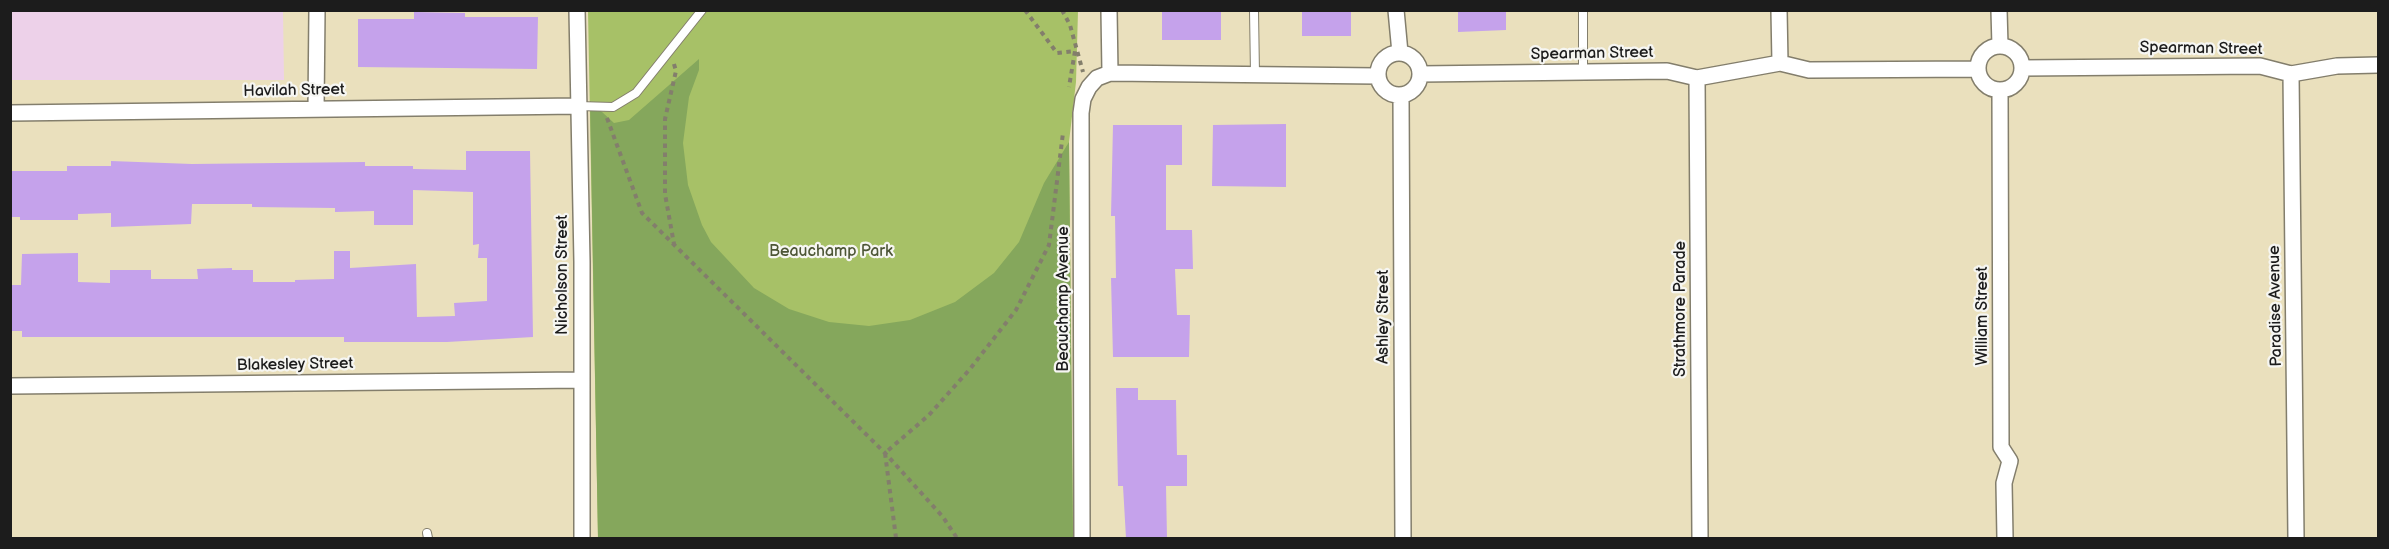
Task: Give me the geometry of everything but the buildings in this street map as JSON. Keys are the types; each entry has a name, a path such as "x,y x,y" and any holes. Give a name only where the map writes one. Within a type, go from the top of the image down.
{"street":[{"path":"316,109 317,10"},
{"name":"Nicholson Street","path":"577,10 582,262 582,538"},
{"path":"1109,10 1110,74"},
{"path":"1396,10 1400,53"},
{"path":"1779,10 1780,63"},
{"path":"2000,10 2000,46"},
{"path":"2000,46 2012,50 2022,68 2016,84 2000,90 1984,84 1978,69 1984,53 2000,46"},
{"path":"1400,53 1414,60 1420,74 1416,86 1401,95 1385,91 1377,76 1383,59 1400,53"},
{"name":"Spearman Street","path":"1420,74 1667,71 1697,78 1780,63 1809,70 1978,69"},
{"name":"Spearman Street","path":"2022,68 2260,66 2291,74 2337,66 2379,65"},
{"path":"1089,87 1097,78 1110,74 1377,76"},
{"name":"Paradise Avenue","path":"2291,74 2296,538"},
{"name":"Strathmore Parade","path":"1697,78 1700,538"},
{"name":"Beauchamp Avenue","path":"1082,538 1081,113 1083,99 1089,87"},
{"name":"William Street","path":"2000,90 2001,447 2010,461 2004,483 2004,538"},
{"name":"Ashley Street","path":"1401,95 1403,538"},
{"name":"Havilah Street","path":"10,113 578,106"},
{"name":"Blakesley Street","path":"10,386 581,380"}],"lane":[{"path":"578,106 621,104 636,93 702,10"},
{"path":"1254,10 1255,75"},
{"path":"1583,10 1583,72"}],"path":[{"path":"1025,10 1057,53 1075,51"},
{"path":"1062,10 1070,25 1075,51 1089,87"},
{"path":"670,49 676,71 665,119 665,194 674,245"},
{"path":"1068,89 1075,51"},
{"path":"603,106 642,213 885,453 942,517 957,538"},
{"path":"885,453 929,416 970,369 1016,310 1049,245 1064,125"},
{"path":"885,453 896,538"}],"shaded area":[{"path":"11,10 283,11 284,80 11,80"}],"green space":[{"name":"Beauchamp Park","path":"588,11 1078,11 1076,82 1069,142 1073,538 598,538"},
{"path":"699,59 699,70 689,97 683,143 688,185 702,225 711,242 754,288 789,309 829,322 869,326 910,320 955,302 994,273 1019,242 1044,183 1069,142 1073,538 598,538 590,101 614,123 629,120"}]}
